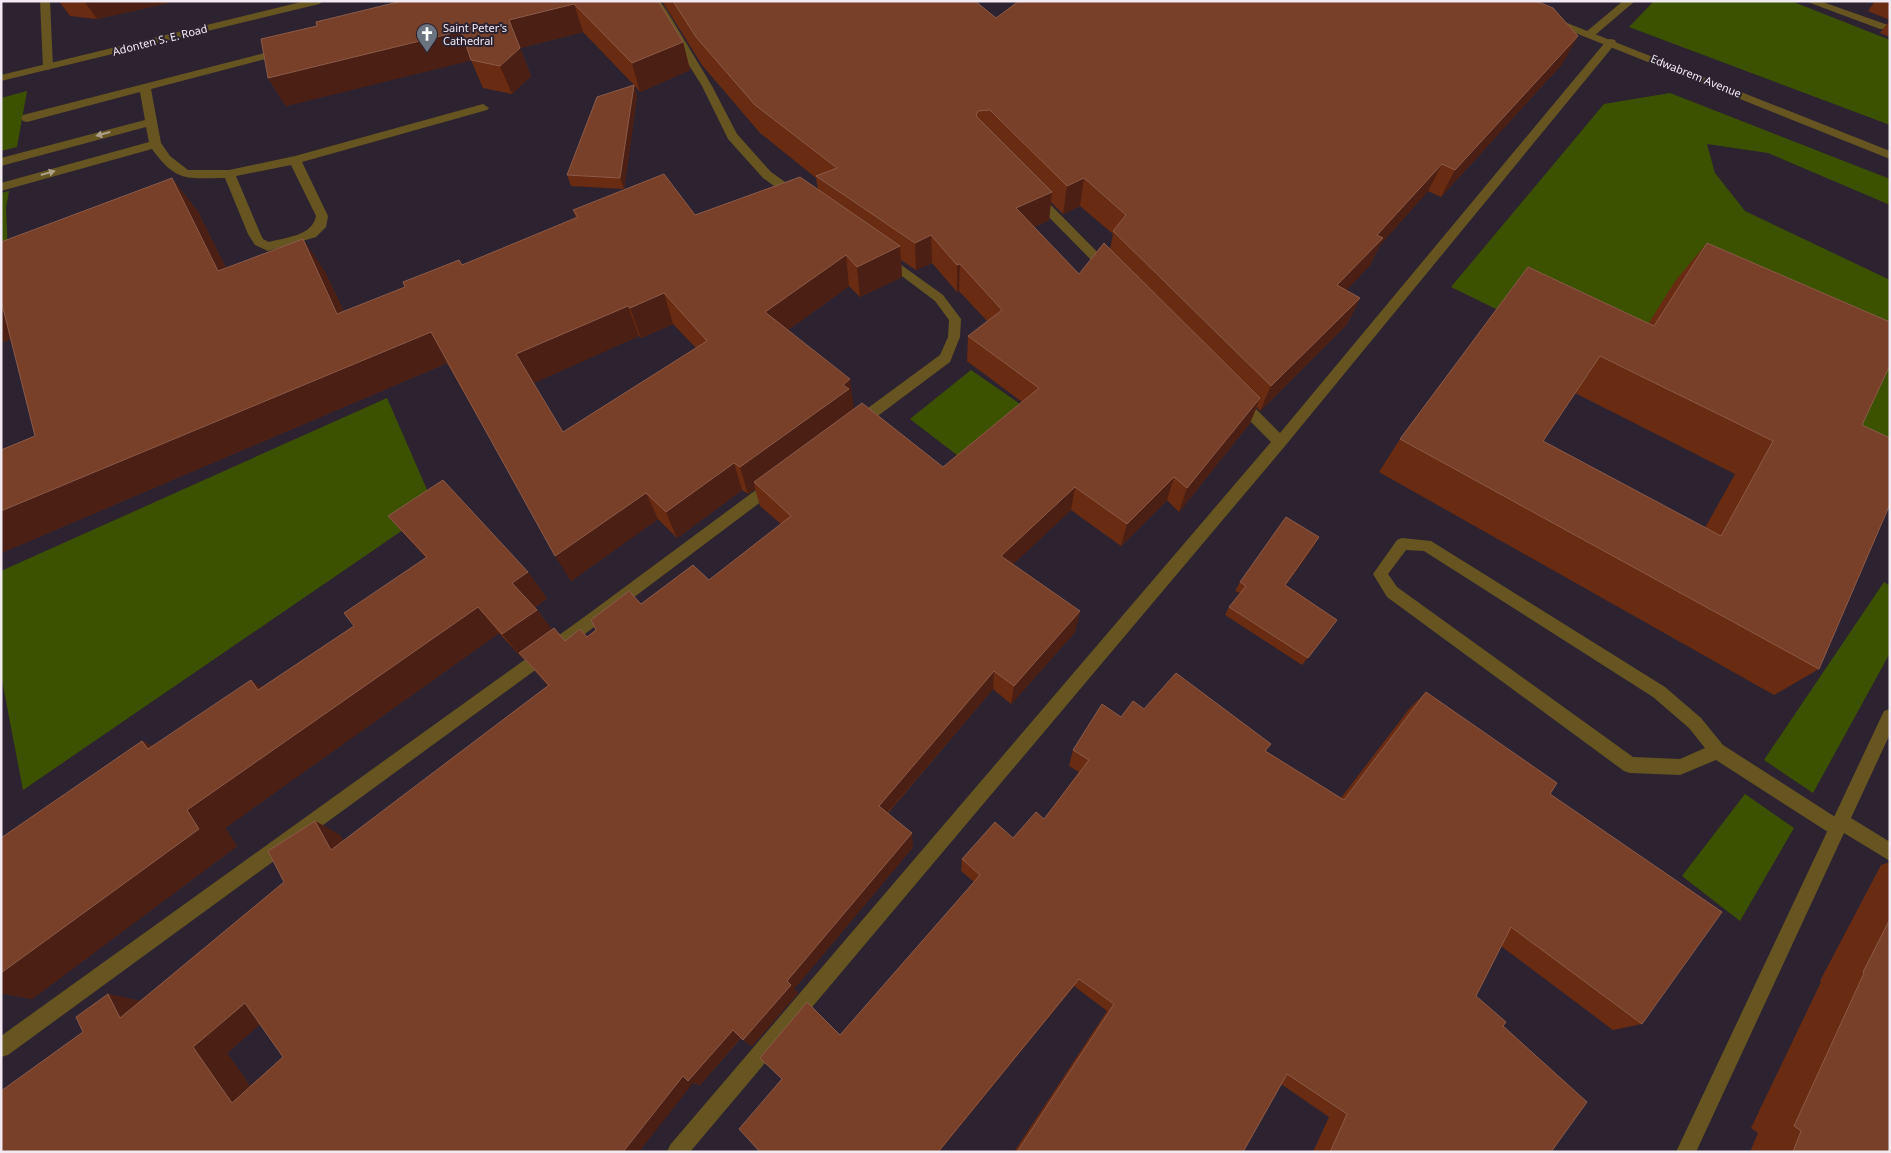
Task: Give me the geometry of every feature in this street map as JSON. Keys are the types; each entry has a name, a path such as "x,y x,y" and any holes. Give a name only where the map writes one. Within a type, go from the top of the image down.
{"street":[{"path":"45,1 48,67"},
{"name":"Adonten S. E. Road","path":"1,78 319,1"},
{"path":"654,1 707,86 732,136 767,175 804,201"},
{"path":"1590,34 1630,1"},
{"path":"1810,1 1884,27"},
{"name":"Edwabrem Avenue","path":"1545,18 1611,42 1890,155"},
{"path":"677,1152 1280,442 1611,42"},
{"path":"27,118 295,48"},
{"path":"145,87 155,144 166,160 185,174 229,174 295,160 483,108"},
{"path":"1,162 150,122"},
{"path":"1,187 155,144"},
{"path":"229,174 254,234 259,242 268,247 312,234 320,227 322,216 295,160"},
{"path":"1024,185 1120,283"},
{"path":"849,429 945,358 954,337 955,319 939,298 874,249"},
{"path":"1232,393 1280,442"},
{"path":"1,1048 592,620 784,477"},
{"path":"1717,751 1680,767 1630,764 1392,592 1380,574 1402,544 1426,545 1659,692 1695,723 1717,751 1839,825 1890,852"},
{"path":"1686,1152 1890,716"}],"green space":[{"path":"1656,1 1791,1 1890,40 1890,125 1629,27"},
{"path":"27,91 17,147 1,151 1,98"},
{"path":"1670,93 1890,179 1890,205 1768,153 1707,144 1715,173 1745,211 1890,280 1890,445 1498,310 1451,287 1604,104"},
{"path":"9,191 6,208 9,275 1,279 1,193"},
{"path":"971,370 1033,413 970,465 910,419"},
{"path":"387,398 435,508 23,790 1,675 1,571"},
{"path":"1884,582 1890,586 1890,653 1813,793 1764,760"},
{"path":"1745,794 1794,828 1740,921 1682,876"}],"building":[{"path":"402,1 658,1 683,42 632,63 574,4 509,20 520,48 500,66 471,60 461,31 268,78 261,39 317,26 316,22"},
{"path":"673,1 975,1 996,18 1019,1 1536,1 1553,8 1578,36 1455,170 1442,164 1377,235 1383,238 1337,285 1360,298 1271,386 1113,231 1126,215 1084,178 1067,186 990,110 978,111 976,116 1052,192 1016,208 1079,274 1104,243 1260,398 1187,488 1174,477 1127,524 1075,487 1001,556 1080,611 1014,686 994,671 879,806 912,833 787,981 791,985 743,1040 733,1030 688,1081 683,1076 623,1152 1,1152 1,1091 83,1032 76,1017 108,994 120,1018 284,882 268,851 315,821 331,850 549,685 519,653 554,628 565,641 580,629 587,637 596,630 591,620 629,591 641,604 693,565 709,580 791,516 754,482 862,403 943,467 1039,388 968,336 1002,310 960,264 957,265 931,235 915,243 816,176 837,168 755,105 696,37","holes":["245,1003 283,1057 232,1103 193,1047"]},
{"path":"634,85 620,178 567,175 597,97"},
{"path":"664,174 695,215 800,177 900,246 857,267 846,255 765,312 850,379 843,385 849,389 740,467 734,463 666,512 646,493 555,556 431,332 1,511 1,450 35,436 1,300 1,242 172,178 218,271 303,239 337,314 405,287 403,282 459,260 462,265 578,217 573,210","holes":["664,293 707,341 563,432 516,354 628,306 630,308"]},
{"path":"1707,243 1890,322 1890,365 1862,425 1890,438 1890,504 1819,669 1400,439 1528,267 1654,326","holes":["1600,356 1773,441 1721,536 1543,441"]},
{"path":"443,480 528,572 512,583 537,610 502,634 478,607 187,810 199,829 1,973 1,838 142,741 148,749 251,680 258,690 354,626 344,613 427,557 388,516"},
{"path":"1286,517 1319,537 1285,585 1337,620 1308,658 1229,607 1246,586 1240,582"},
{"path":"1176,673 1271,744 1265,751 1344,800 1426,692 1557,783 1550,794 1722,912 1642,1024 1511,927 1476,996 1506,1022 1503,1026 1587,1102 1551,1152 1330,1152 1347,1114 1287,1074 1243,1152 1017,1152 1114,1004 1079,979 938,1152 760,1152 739,1129 782,1079 760,1058 807,1002 840,1035 980,875 962,859 995,822 1013,838 1036,812 1044,819 1089,760 1073,750 1102,704 1121,717 1133,701 1144,709"},
{"path":"1890,919 1890,1152 1793,1152 1801,1131 1794,1126 1863,972"}],"place":[{"name":"Saint Peter's Cathedral","path":"427,53"}]}
